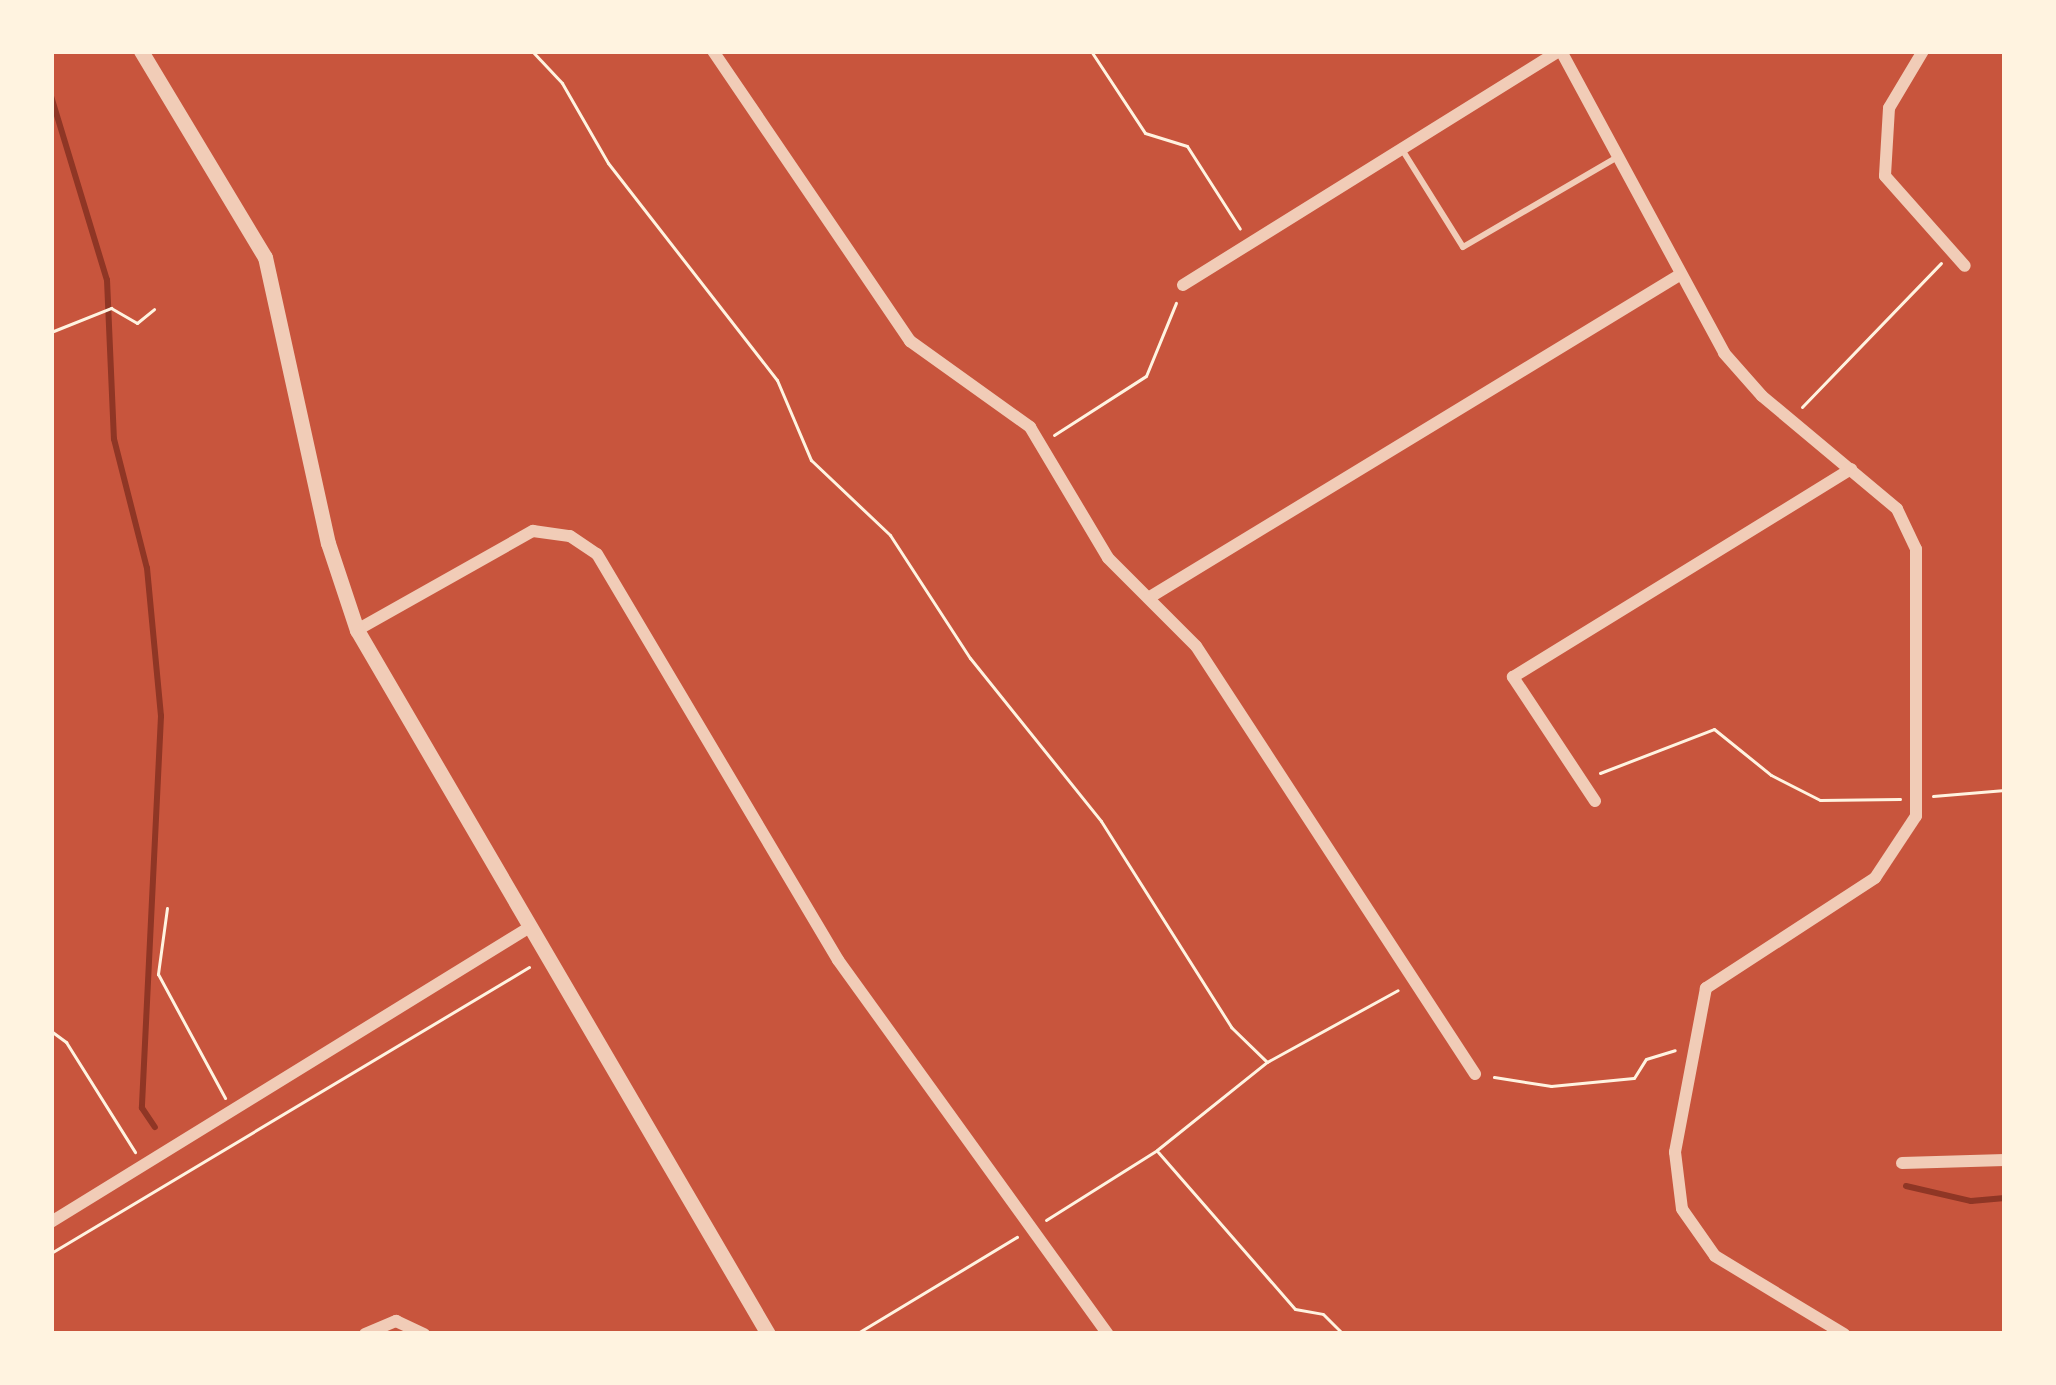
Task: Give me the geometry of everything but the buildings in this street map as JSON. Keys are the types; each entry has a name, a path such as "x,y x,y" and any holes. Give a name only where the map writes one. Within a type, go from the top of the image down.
{"street":[{"path":"141,51 265,257 328,543 357,630 768,1334"},
{"path":"712,51 910,341 1017,414 1042,443 1108,557 1196,646 1474,1074"},
{"path":"1184,285 1560,51 1678,276 1742,377 1897,509 1916,549 1920,797 1905,840 1874,878 1719,974 1698,1006 1675,1152 1692,1231 1749,1283 1844,1334"},
{"path":"1923,51 1889,108 1885,176 1965,266"},
{"path":"1150,597 1678,276"},
{"path":"1595,801 1513,676 1851,469"},
{"path":"357,630 533,531 570,536 597,554 838,960 1108,1334"},
{"path":"51,1222 530,927"},
{"path":"1902,1162 2005,1160"},
{"path":"364,1334 395,1321 424,1334"}],"lane":[{"path":"1401,148 1463,247 1616,158"}],"path":[{"path":"532,51 562,83 608,163 777,380 811,460 890,535 970,658 1102,821 1232,1027 1267,1062"},
{"path":"1091,51 1145,133 1187,146 1250,244"},
{"path":"1791,420 1951,253"},
{"path":"1042,443 1146,376 1184,285"},
{"path":"51,332 111,308 137,322 154,309"},
{"path":"1582,780 1714,729 1771,775 1820,800 2005,790"},
{"path":"167,908 158,974 232,1110"},
{"path":"51,1253 546,956"},
{"path":"856,1334 1157,1150 1267,1062 1410,982"},
{"path":"51,1031 145,1167"},
{"path":"1474,1074 1552,1085 1634,1078 1658,1052 1690,1047"},
{"path":"1157,1150 1295,1310 1323,1314 1343,1334"}],"waterway":[{"path":"51,96 107,280 114,439 147,568 161,716 142,1108 155,1127"},
{"path":"1906,1186 1971,1201 2005,1198"}]}
